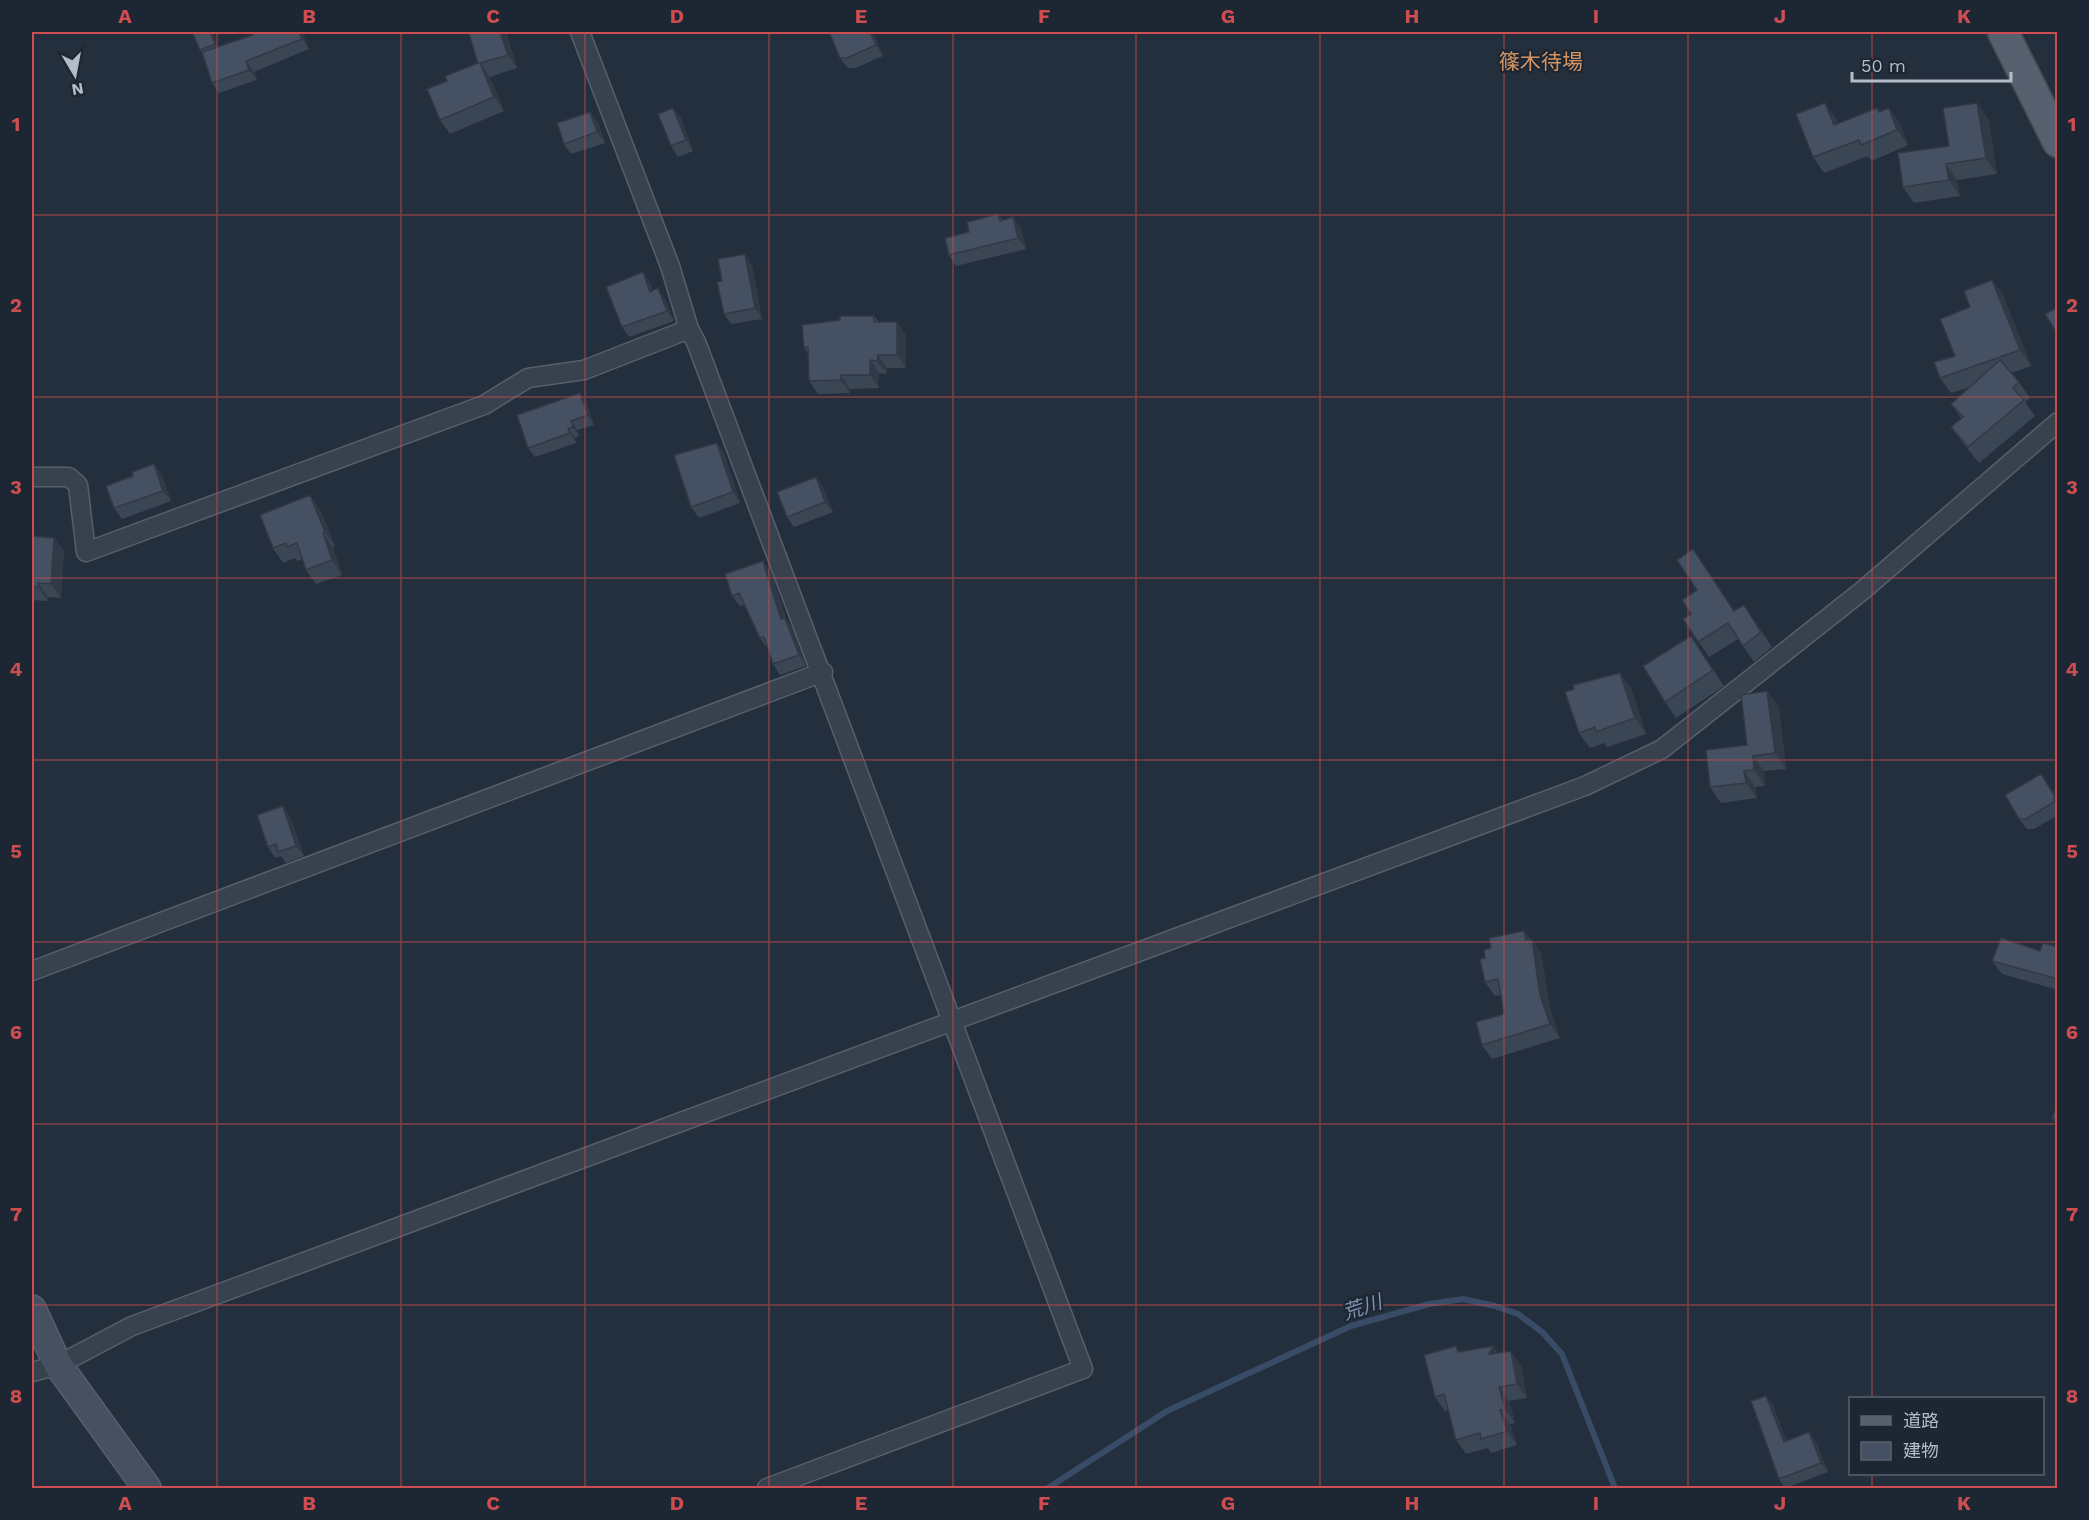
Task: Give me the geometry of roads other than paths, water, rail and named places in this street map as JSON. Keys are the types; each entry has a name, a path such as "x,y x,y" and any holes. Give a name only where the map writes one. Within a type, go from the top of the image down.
{"main road":[{"path":"2003,32 2058,142"}],"street":[{"path":"580,32 670,266 689,329 696,342 822,672 1083,1369 767,1488"},
{"path":"32,477 69,477 78,485 86,552 484,405 528,378 584,370 689,329"},
{"path":"32,1372 58,1365 132,1326 1585,786 1662,749 1862,591 2058,422"},
{"path":"32,971 822,672"},
{"path":"32,1309 58,1365 147,1488"}],"waterway":[{"name":"荒川","path":"1048,1488 1167,1411 1351,1326 1429,1304 1463,1299 1518,1314 1542,1332 1562,1354 1615,1488"}],"district":[{"name":"篠木待場","path":"1541,61"}]}
